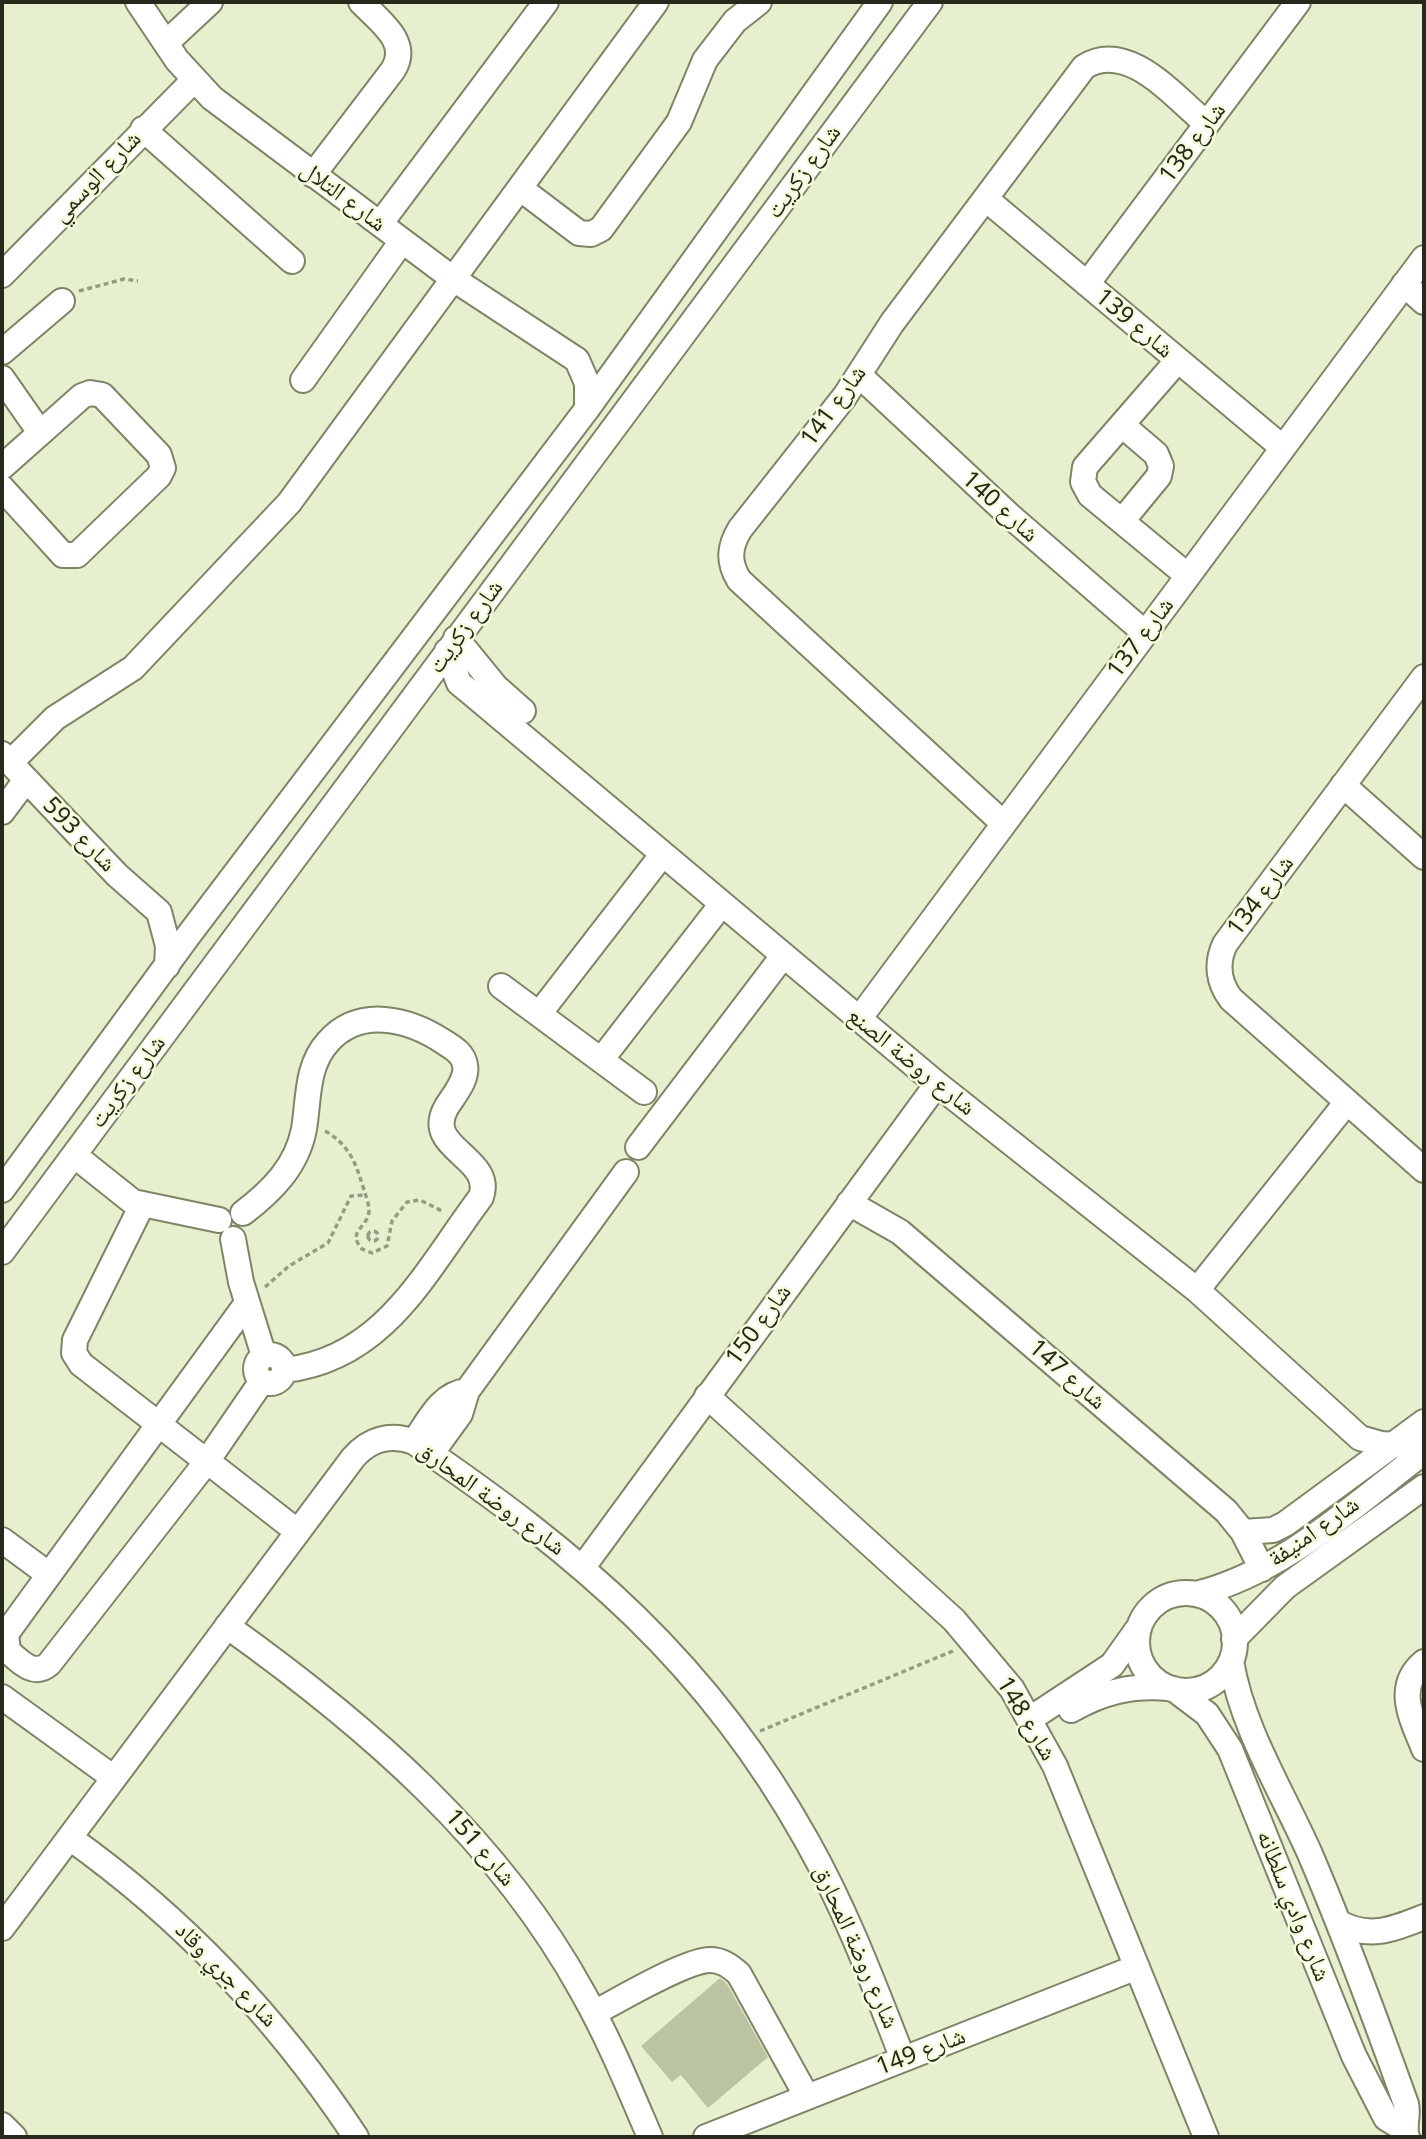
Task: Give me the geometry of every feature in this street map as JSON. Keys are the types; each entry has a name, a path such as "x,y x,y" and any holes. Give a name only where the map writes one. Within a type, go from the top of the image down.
{"street":[{"name":"شارع التلال","path":"138,2 194,80 212,98 452,278 577,360"},
{"path":"166,43 210,2"},
{"path":"313,174 393,70 399,57 394,36 361,2"},
{"path":"380,225 546,2"},
{"path":"2,812 12,766 55,718 133,668 253,543 318,466 452,278 521,189 656,2"},
{"path":"521,189 579,233 591,234 601,229 679,122 705,60 735,21 759,2"},
{"name":"شارع زكريت","path":"2,1190 167,966 587,409 880,2"},
{"name":"شارع زكريت","path":"2,1252 930,2"},
{"name":"شارع 138","path":"1087,284 1298,2"},
{"name":"شارع 141","path":"1003,823 739,580 731,564 732,545 740,529 859,375 891,323 986,199 1074,76 1094,61 1105,57 1128,61 1207,124"},
{"name":"شارع الوسمي","path":"2,275 194,80"},
{"path":"143,129 292,261"},
{"name":"شارع 139","path":"986,199 1283,447"},
{"path":"303,380 402,241"},
{"name":"شارع 137","path":"859,1019 1424,258"},
{"path":"1404,284 1424,302"},
{"path":"2,352 62,301"},
{"path":"587,409 587,383 577,360 625,354"},
{"path":"1178,360 1083,474 1085,489 1188,576"},
{"name":"شارع 140","path":"859,375 1018,524 1146,633"},
{"path":"2,378 40,431"},
{"path":"2,467 82,396 98,393 159,455 163,463 162,472 77,555 70,557 63,555 2,488"},
{"path":"1122,425 1156,454 1161,466 1159,476 1122,521"},
{"path":"451,645 523,711"},
{"name":"شارع روضة الصنع","path":"451,645 459,682 470,692 937,1084 1197,1290 1360,1438 1390,1445 1424,1447"},
{"name":"شارع 134","path":"1424,677 1225,944 1219,968 1222,985 1231,999 1424,1170"},
{"path":"413,700 440,692 470,692"},
{"name":"شارع 593","path":"12,766 117,874 159,912"},
{"path":"1343,785 1424,856"},
{"path":"539,1014 662,855"},
{"path":"167,966 168,946 159,912 175,915 188,912 218,898"},
{"path":"601,1060 722,905"},
{"path":"638,1147 783,956"},
{"path":"501,986 644,1092"},
{"path":"232,1224 270,1191 287,1170 300,1142 313,1069 323,1048 339,1032 367,1020 406,1022 429,1032 457,1050 465,1065 463,1080 441,1122 446,1139 476,1167 483,1182 481,1198 394,1314 372,1336 331,1360 285,1370"},
{"name":"شارع 150","path":"583,1567 937,1084"},
{"path":"1197,1290 1348,1102"},
{"path":"74,1155 125,1197 142,1205 232,1224"},
{"path":"422,1448 460,1414 467,1391 626,1172"},
{"name":"شارع 147","path":"849,1203 901,1232 1226,1511 1243,1532 1262,1569"},
{"path":"142,1205 73,1346 81,1364 298,1532"},
{"path":"232,1224 247,1303 264,1356"},
{"path":"247,1303 157,1423 4,1638 8,1651 38,1670 49,1664 207,1461 262,1381"},
{"path":"262,1381 256,1365 264,1356 275,1355 285,1370"},
{"path":"262,1381 274,1383 280,1380 285,1370"},
{"name":"شارع 148","path":"707,1395 975,1642 1033,1724 1055,1766 1206,2137"},
{"path":"1243,1532 1279,1528 1424,1422"},
{"path":"1321,1529 1323,1513 1334,1490 1353,1464 1354,1430"},
{"name":"شارع روضة المحارق","path":"2,1928 298,1532 367,1445 395,1437 422,1448 510,1508 583,1567 667,1646 742,1739 783,1799 830,1883 903,2059"},
{"name":"شارع امنيفة","path":"1196,1594 1226,1587 1262,1569 1321,1529 1424,1452"},
{"name":"شارع امنيفة","path":"1233,1650 1286,1587 1424,1487"},
{"path":"1357,1536 1370,1540 1382,1537 1424,1506"},
{"path":"2,1540 48,1574"},
{"path":"1196,1594 1223,1610 1229,1619 1233,1650 1226,1670 1210,1685 1190,1691 1142,1686 1114,1690 1033,1724 1112,1665 1140,1626 1144,1616 1161,1600 1172,1595 1196,1594"},
{"name":"شارع 151","path":"227,1626 351,1721 467,1830 529,1907 594,2013 650,2137"},
{"path":"1140,1626 1137,1648 1144,1668 1171,1688"},
{"name":"شارع وادي سلطانه","path":"1171,1688 1207,1714 1230,1749 1347,2039 1386,2118 1405,2133 1408,2117 1406,2104 1359,1973 1240,1702 1233,1650"},
{"path":"1424,1662 1410,1678 1406,1702 1424,1749"},
{"path":"2,1697 114,1778"},
{"name":"شارع جري وقاد","path":"69,1838 149,1898 225,1970 295,2050 356,2137"},
{"path":"1338,1922 1358,1931 1384,1932 1424,1917"},
{"path":"1359,1973 1366,1952 1384,1932"},
{"path":"594,2013 693,1963 713,1960 722,1962 739,1974 807,2097"},
{"name":"شارع 149","path":"705,2137 1137,1967"},
{"path":"1347,2039 1366,2040 1378,2027"},
{"path":"2,2125 14,2137"}],"path":[{"path":"62,301 77,291 113,281 138,281"},
{"path":"305,1121 337,1138 356,1162 369,1210 356,1231 358,1244 367,1252 383,1250"},
{"path":"247,1303 289,1266 321,1249 333,1234 351,1196 365,1195"},
{"path":"383,1250 389,1240 392,1221 403,1206 413,1200 426,1202 462,1223"},
{"path":"365,1220 370,1240 378,1238"},
{"path":"370,1232 375,1231 383,1250"},
{"path":"742,1739 975,1642"}],"building":[{"path":"720,1978 727,1984 768,2057 708,2108 681,2075 672,2082 641,2046"}]}
